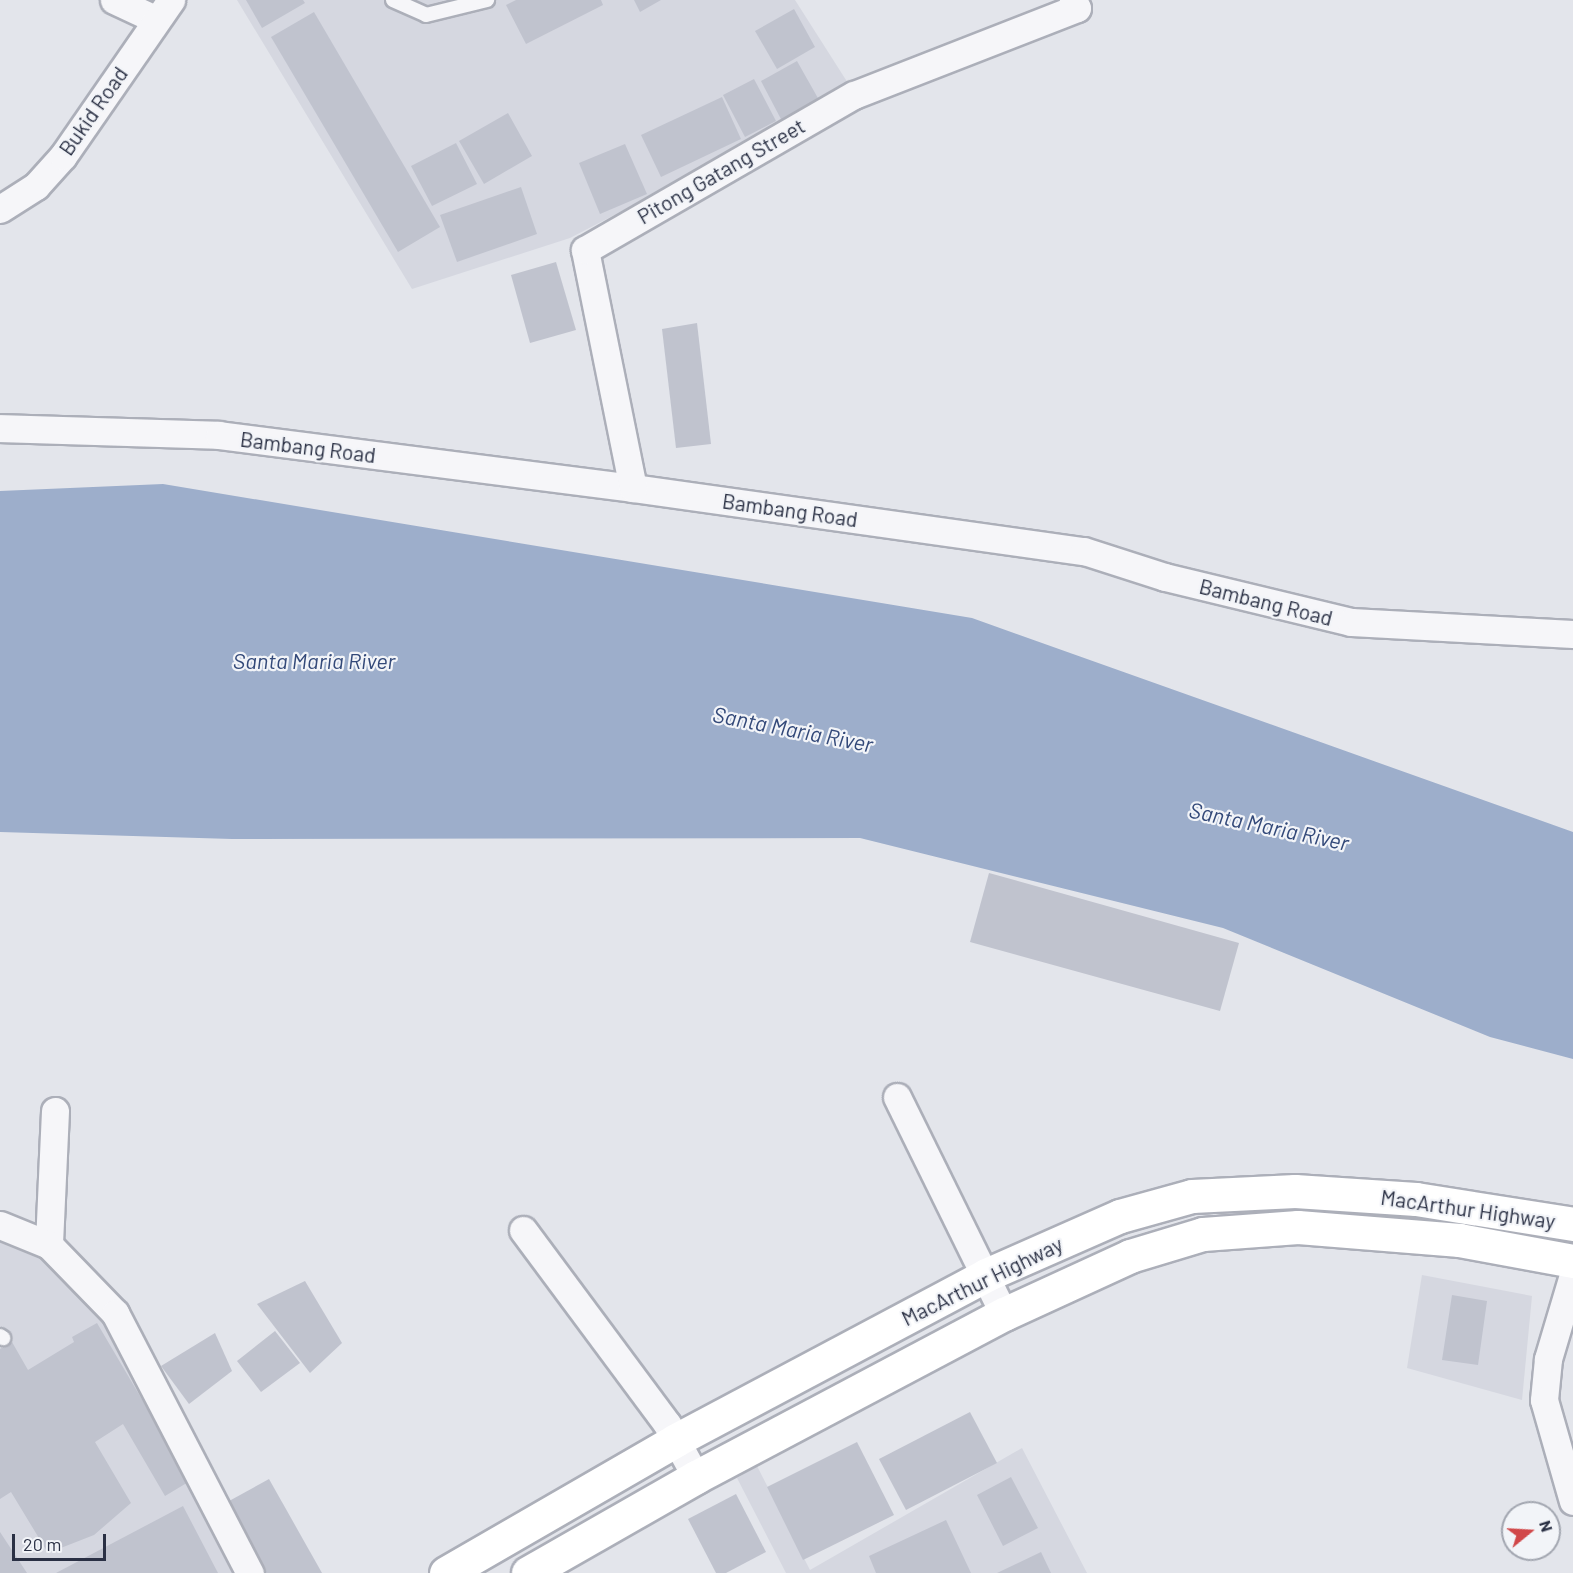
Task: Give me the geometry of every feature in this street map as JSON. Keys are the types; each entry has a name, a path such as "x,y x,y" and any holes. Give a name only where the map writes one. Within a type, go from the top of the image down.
{"highway":[{"name":"MacArthur Highway","path":"447,1573 676,1440 986,1275 1120,1216 1192,1196 1266,1190 1339,1192 1416,1199 1573,1224"},
{"name":"MacArthur Highway","path":"528,1573 696,1477 1004,1314 1130,1256 1203,1234 1298,1227 1364,1230 1459,1240 1573,1261"}],"street":[{"path":"114,0 163,9"},
{"name":"Pitong Gatang Street","path":"633,488 585,250 854,95 1077,8 1073,0"},
{"name":"Bukid Road","path":"0,209 36,186 63,156 163,9"},
{"name":"Bambang Road","path":"0,428 219,435 633,488 1084,551 1165,577 1352,622 1573,634"},
{"path":"897,1097 909,1127 1004,1314"},
{"path":"49,1245 55,1112"},
{"path":"0,1225 49,1245 115,1313 250,1573"},
{"path":"523,1230 676,1440 696,1477"},
{"path":"1573,1275 1548,1359 1544,1400 1573,1501"}],"lane":[{"path":"393,0 426,15 487,0"}],"shaded area":[{"path":"237,0 795,0 853,91 570,238 412,289"},
{"path":"0,1227 105,1305 239,1573 0,1573"},
{"path":"1422,1275 1532,1296 1522,1400 1407,1368"},
{"path":"1022,1448 1087,1573 786,1573 737,1478 757,1466 810,1570"}],"water":[{"name":"Santa Maria River","path":"163,484 972,618 1573,832 1573,1059 1490,1037 1223,928 860,838 232,839 0,832 0,491"}],"building":[{"path":"246,0 303,0 305,3 262,28"},
{"path":"516,0 601,0 603,5 526,44 506,5"},
{"path":"634,0 661,0 640,12"},
{"path":"794,9 815,47 777,69 755,31"},
{"path":"314,12 440,227 398,252 271,37"},
{"path":"797,61 819,100 782,121 761,81"},
{"path":"754,79 776,121 745,137 723,95"},
{"path":"722,97 741,139 661,177 641,135"},
{"path":"508,113 532,156 484,184 459,141"},
{"path":"456,143 477,184 432,206 411,166"},
{"path":"625,144 647,194 600,214 579,163"},
{"path":"521,187 537,234 457,262 440,215"},
{"path":"556,262 576,330 530,343 511,275"},
{"path":"697,323 711,444 676,448 662,329"},
{"path":"989,873 1239,943 1220,1011 970,942"},
{"path":"305,1281 342,1343 310,1373 257,1304"},
{"path":"1452,1295 1487,1301 1478,1365 1442,1360"},
{"path":"97,1323 190,1481 165,1496 123,1424 95,1442 131,1503 94,1535 48,1553 11,1492 0,1499 0,1349 12,1342 28,1370 74,1342 72,1337"},
{"path":"275,1331 300,1363 261,1392 237,1361"},
{"path":"215,1333 232,1371 189,1404 161,1366"},
{"path":"970,1412 997,1463 906,1510 879,1459"},
{"path":"857,1442 894,1515 803,1560 767,1487"},
{"path":"1011,1477 1038,1528 1003,1546 977,1495"},
{"path":"269,1479 322,1573 258,1573 220,1506"},
{"path":"736,1494 766,1552 726,1573 716,1573 688,1519"},
{"path":"183,1506 218,1573 56,1573"},
{"path":"946,1520 971,1573 876,1573 869,1556"},
{"path":"0,1532 27,1573 0,1573"},
{"path":"1041,1552 1051,1573 997,1573"}]}
